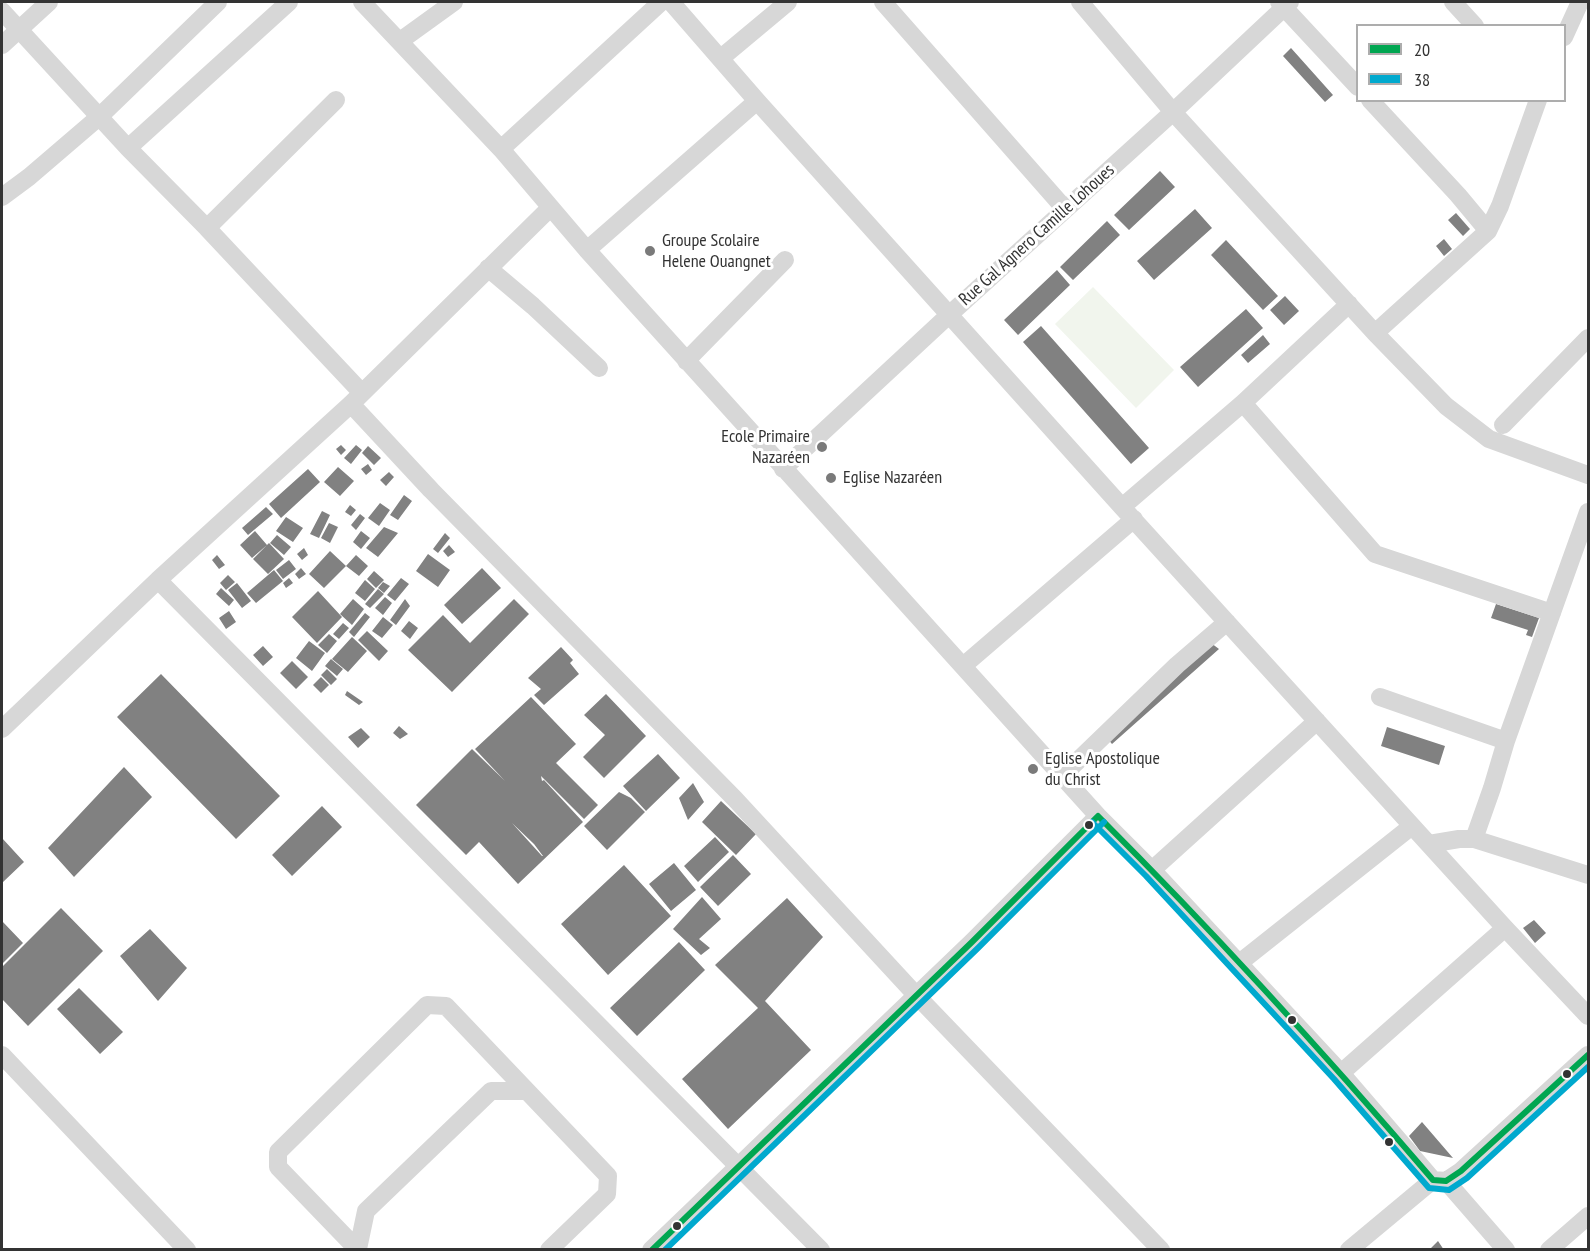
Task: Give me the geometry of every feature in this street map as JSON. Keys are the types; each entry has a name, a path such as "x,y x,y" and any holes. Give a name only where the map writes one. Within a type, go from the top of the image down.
{"street":[{"path":"2,45 49,2"},
{"path":"2,197 99,117 218,2"},
{"path":"128,148 289,2"},
{"path":"362,2 501,149 550,208 686,361 1098,816 1152,870 1506,1250"},
{"path":"400,41 454,2"},
{"path":"501,149 661,2"},
{"path":"672,2 757,101 1128,513 1505,928 1588,1016"},
{"path":"722,58 788,2"},
{"path":"883,2 1065,209"},
{"path":"1080,2 1173,112 1375,333 1446,406 1490,438 1588,475"},
{"path":"1453,2 1473,24"},
{"path":"1566,33 1580,2"},
{"path":"1284,4 1356,85"},
{"name":"Rue Gal Agnero Camille Lohoues","path":"783,469 1173,112 1284,4"},
{"path":"2,11 128,148 207,228 357,398 431,490 735,799 916,995 1161,1250"},
{"path":"207,228 336,100"},
{"path":"587,250 757,101"},
{"path":"1372,102 1488,231"},
{"path":"1375,333 1488,231 1500,206 1537,102"},
{"path":"2,729 158,580 357,398 550,208"},
{"path":"686,361 784,260"},
{"path":"488,268 533,306 599,368"},
{"path":"963,666 1349,304"},
{"path":"1503,425 1588,338"},
{"path":"1243,403 1375,554 1552,613"},
{"path":"1474,838 1506,741 1588,512"},
{"path":"158,580 821,1250"},
{"path":"1062,776 1177,665 1227,622"},
{"path":"1380,697 1506,741"},
{"path":"1152,870 1317,721"},
{"path":"651,1250 972,942 1098,816"},
{"path":"1238,964 1412,826"},
{"path":"1429,844 1474,838 1588,875"},
{"path":"1341,1074 1505,928"},
{"path":"358,1249 278,1167 278,1152 427,1005 446,1006 608,1176 607,1194 549,1250"},
{"path":"2,1055 187,1250"},
{"path":"1349,1250 1439,1180 1461,1172 1588,1055"},
{"path":"358,1249 366,1211 490,1091 527,1091"},
{"path":"1549,1250 1588,1216"}],"shaded area":[{"path":"1093,287 1174,370 1136,408 1055,324"}],"building":[{"path":"1291,48 1333,95 1325,102 1283,56"},
{"path":"1160,171 1175,187 1129,230 1114,215"},
{"path":"1195,209 1212,228 1154,280 1137,261"},
{"path":"1456,213 1470,229 1463,236 1448,220"},
{"path":"1107,221 1120,235 1073,280 1060,267"},
{"path":"1444,239 1452,249 1444,256 1436,246"},
{"path":"1226,240 1278,296 1263,310 1211,255"},
{"path":"1057,270 1070,285 1018,335 1004,320"},
{"path":"1285,296 1299,311 1284,325 1270,310"},
{"path":"1246,309 1263,328 1198,387 1180,367"},
{"path":"1041,326 1149,448 1131,464 1023,342"},
{"path":"1263,335 1270,344 1248,363 1241,355"},
{"path":"341,445 346,450 341,455 336,449"},
{"path":"356,445 362,450 351,464 344,458"},
{"path":"368,446 381,458 374,465 362,453"},
{"path":"368,464 372,470 366,475 361,469"},
{"path":"338,467 354,481 340,496 324,482"},
{"path":"308,469 320,482 281,518 269,504"},
{"path":"389,472 394,477 386,486 380,480"},
{"path":"404,495 412,501 398,520 390,515"},
{"path":"380,503 390,510 379,526 368,518"},
{"path":"350,505 356,510 351,516 345,512"},
{"path":"266,507 273,514 248,535 242,528"},
{"path":"322,511 330,515 319,538 310,534"},
{"path":"360,514 365,518 356,530 351,525"},
{"path":"286,517 303,528 293,542 276,531"},
{"path":"329,523 338,527 330,543 321,538"},
{"path":"384,527 398,533 378,557 366,548"},
{"path":"255,531 267,545 252,558 240,545"},
{"path":"361,531 370,538 361,549 353,542"},
{"path":"445,533 450,538 438,553 433,549"},
{"path":"277,535 291,547 284,555 270,543"},
{"path":"269,543 284,559 268,574 253,559"},
{"path":"449,545 455,552 448,557 443,551"},
{"path":"304,548 308,555 302,560 297,554"},
{"path":"330,551 346,566 324,588 309,574"},
{"path":"428,554 450,570 438,587 416,571"},
{"path":"217,555 225,565 219,569 212,560"},
{"path":"356,555 368,566 359,576 346,566"},
{"path":"289,560 296,569 283,579 276,570"},
{"path":"301,568 306,574 299,579 295,574"},
{"path":"482,568 501,588 462,624 444,605"},
{"path":"274,570 283,581 256,603 247,593"},
{"path":"374,571 384,580 376,588 367,579"},
{"path":"228,575 235,582 226,590 220,583"},
{"path":"289,578 293,583 286,588 283,583"},
{"path":"401,578 409,584 395,601 387,595"},
{"path":"365,580 375,589 365,601 355,593"},
{"path":"383,582 390,586 384,593 378,588"},
{"path":"237,583 251,601 242,608 228,590"},
{"path":"221,588 234,600 229,606 216,594"},
{"path":"378,589 384,594 370,608 365,604"},
{"path":"318,591 342,617 317,643 292,617"},
{"path":"385,597 392,603 383,615 375,608"},
{"path":"353,599 364,609 352,625 340,614"},
{"path":"405,599 410,606 396,625 390,620"},
{"path":"514,599 529,614 452,692 408,650 443,615 470,643"},
{"path":"1496,604 1539,618 1532,637 1526,635 1528,630 1491,618"},
{"path":"229,611 236,622 226,629 219,618"},
{"path":"365,613 370,617 354,637 349,632"},
{"path":"383,617 393,625 382,638 372,631"},
{"path":"409,621 418,628 410,639 401,631"},
{"path":"343,623 349,628 339,639 333,634"},
{"path":"367,631 388,651 379,661 358,640"},
{"path":"329,634 337,641 327,653 318,645"},
{"path":"352,637 367,651 348,672 332,659"},
{"path":"309,641 325,653 312,671 296,658"},
{"path":"1211,643 1219,649 1112,744 1107,738"},
{"path":"263,646 273,657 263,666 253,655"},
{"path":"561,647 573,660 570,663 579,674 544,705 534,695 541,689 528,678"},
{"path":"331,659 343,669 337,676 325,666"},
{"path":"292,661 308,677 296,689 280,673"},
{"path":"327,669 337,679 331,685 321,675"},
{"path":"161,674 280,796 236,839 117,717"},
{"path":"321,677 329,685 321,693 313,685"},
{"path":"347,691 363,702 359,705 345,695"},
{"path":"606,694 646,736 604,778 583,757 605,735 584,715"},
{"path":"531,697 576,744 556,763 598,805 584,819 541,776 542,781 544,780 583,822 518,884 479,842 466,855 416,805 472,749 505,781 475,749","holes":["512,823 534,844 543,856"]},
{"path":"399,726 408,734 400,739 393,733"},
{"path":"1387,727 1445,746 1439,765 1381,746"},
{"path":"361,728 370,737 358,748 348,737"},
{"path":"658,754 680,778 646,811 623,786"},
{"path":"124,767 152,797 74,877 48,848"},
{"path":"693,783 704,802 688,820 679,798"},
{"path":"619,792 631,798 645,812 607,850 584,826"},
{"path":"721,801 756,834 736,855 702,822"},
{"path":"322,806 342,827 292,876 272,855"},
{"path":"715,837 729,852 698,882 684,866"},
{"path":"2,838 24,862 2,883"},
{"path":"733,855 751,874 718,906 700,887"},
{"path":"674,863 696,890 671,911 649,884"},
{"path":"624,865 671,916 608,975 561,924"},
{"path":"702,897 721,919 699,939 710,948 701,955 673,929"},
{"path":"787,898 823,937 765,1001 811,1050 728,1129 682,1079 758,1008 715,965"},
{"path":"61,908 103,951 28,1026 2,999 2,967"},
{"path":"1534,920 1546,933 1535,943 1523,928"},
{"path":"2,921 23,943 2,964"},
{"path":"150,929 187,968 158,1001 120,956"},
{"path":"679,942 705,970 637,1036 610,1008"},
{"path":"79,988 123,1032 100,1054 57,1009"},
{"path":"1422,1122 1453,1158 1420,1151 1409,1136"},
{"path":"1438,1241 1444,1250 1429,1250"}],"transit line":[{"name":"20","path":"1098,816 1269,995 1433,1180 1446,1181 1461,1171 1588,1055"},
{"name":"20","path":"652,1250 972,942 1098,816"},
{"name":"38","path":"1092,822 1146,876 1334,1079 1429,1188 1449,1190 1467,1178 1588,1067"},
{"name":"38","path":"665,1250 978,948 1104,822"}],"place":[{"name":"Groupe Scolaire Helene Ouangnet","path":"650,251"},
{"name":"Ecole Primaire Nazaréen","path":"822,447"},
{"name":"Eglise Nazaréen","path":"831,478"},
{"name":"Eglise Apostolique du Christ","path":"1033,769"}]}
